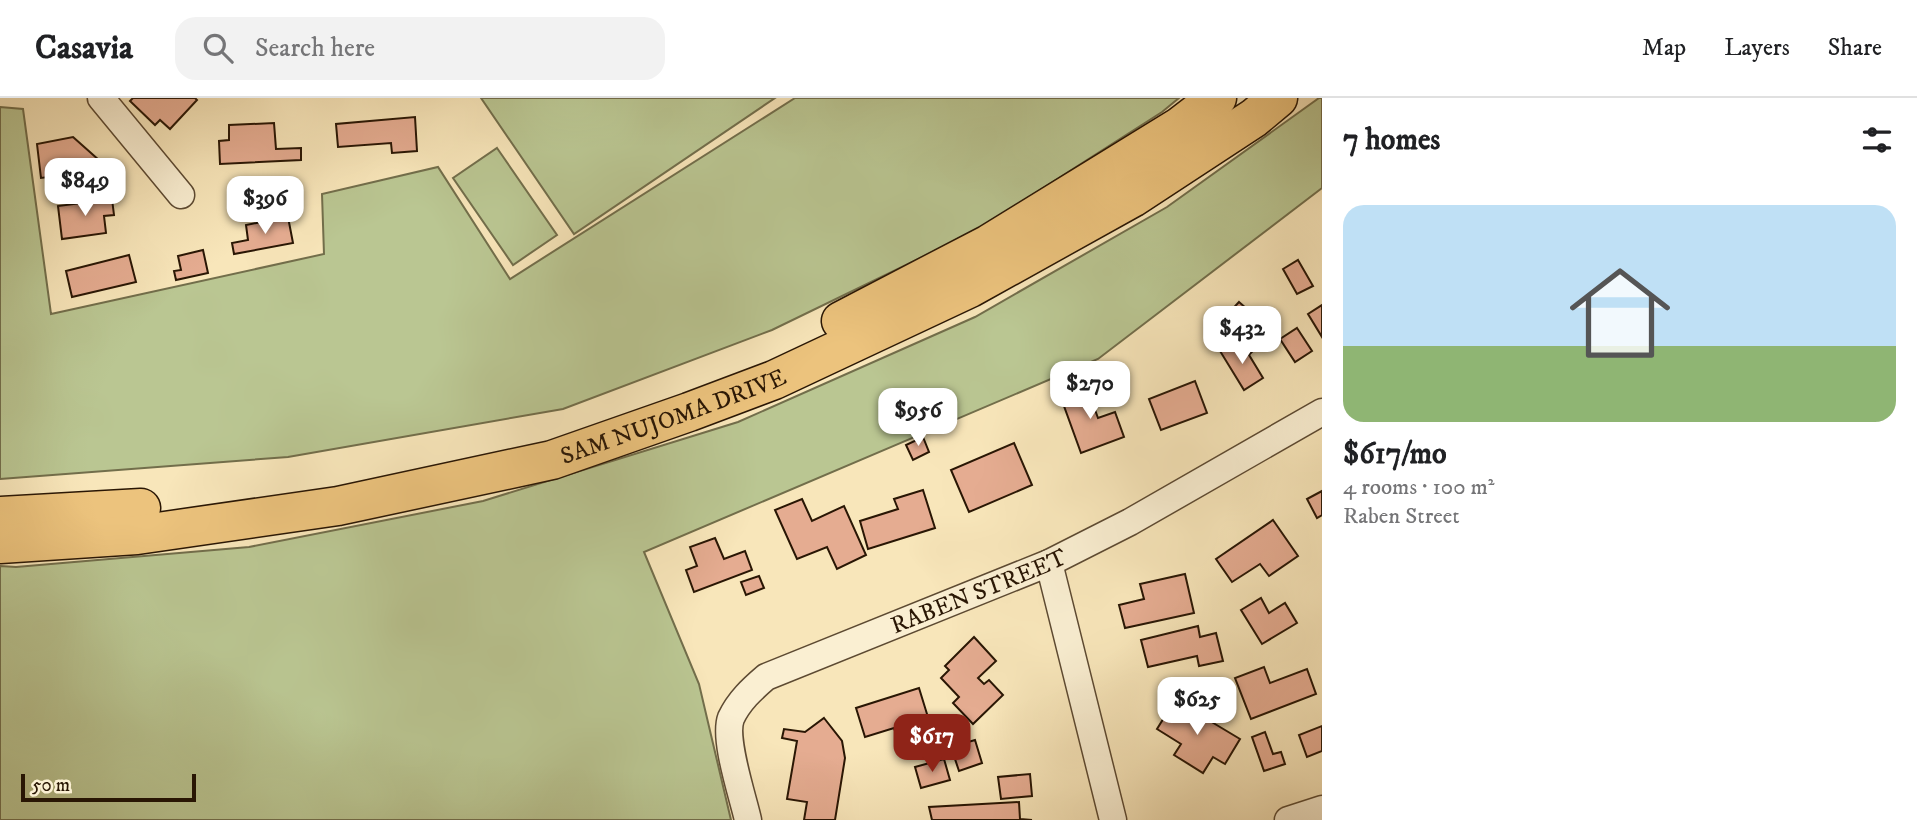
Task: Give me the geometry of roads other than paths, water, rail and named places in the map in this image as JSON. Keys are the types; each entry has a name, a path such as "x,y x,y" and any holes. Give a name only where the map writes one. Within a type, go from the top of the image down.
{"highway":[{"name":"SAM NUJOMA DRIVE","path":"0,516 118,511 342,483 492,450 575,427 682,390 776,352 941,271 1159,139 1217,98"},
{"name":"SAM NUJOMA DRIVE","path":"0,544 136,535 338,506 552,460 664,421 775,380 970,288 1132,198 1254,118 1278,98"}],"street":[{"path":"101,98 181,195"},
{"name":"RABEN STREET","path":"748,820 732,756 730,721 744,697 766,677 1049,563 1130,522 1322,412"},
{"path":"1049,563 1113,820"},
{"path":"1288,820 1322,809"}]}
